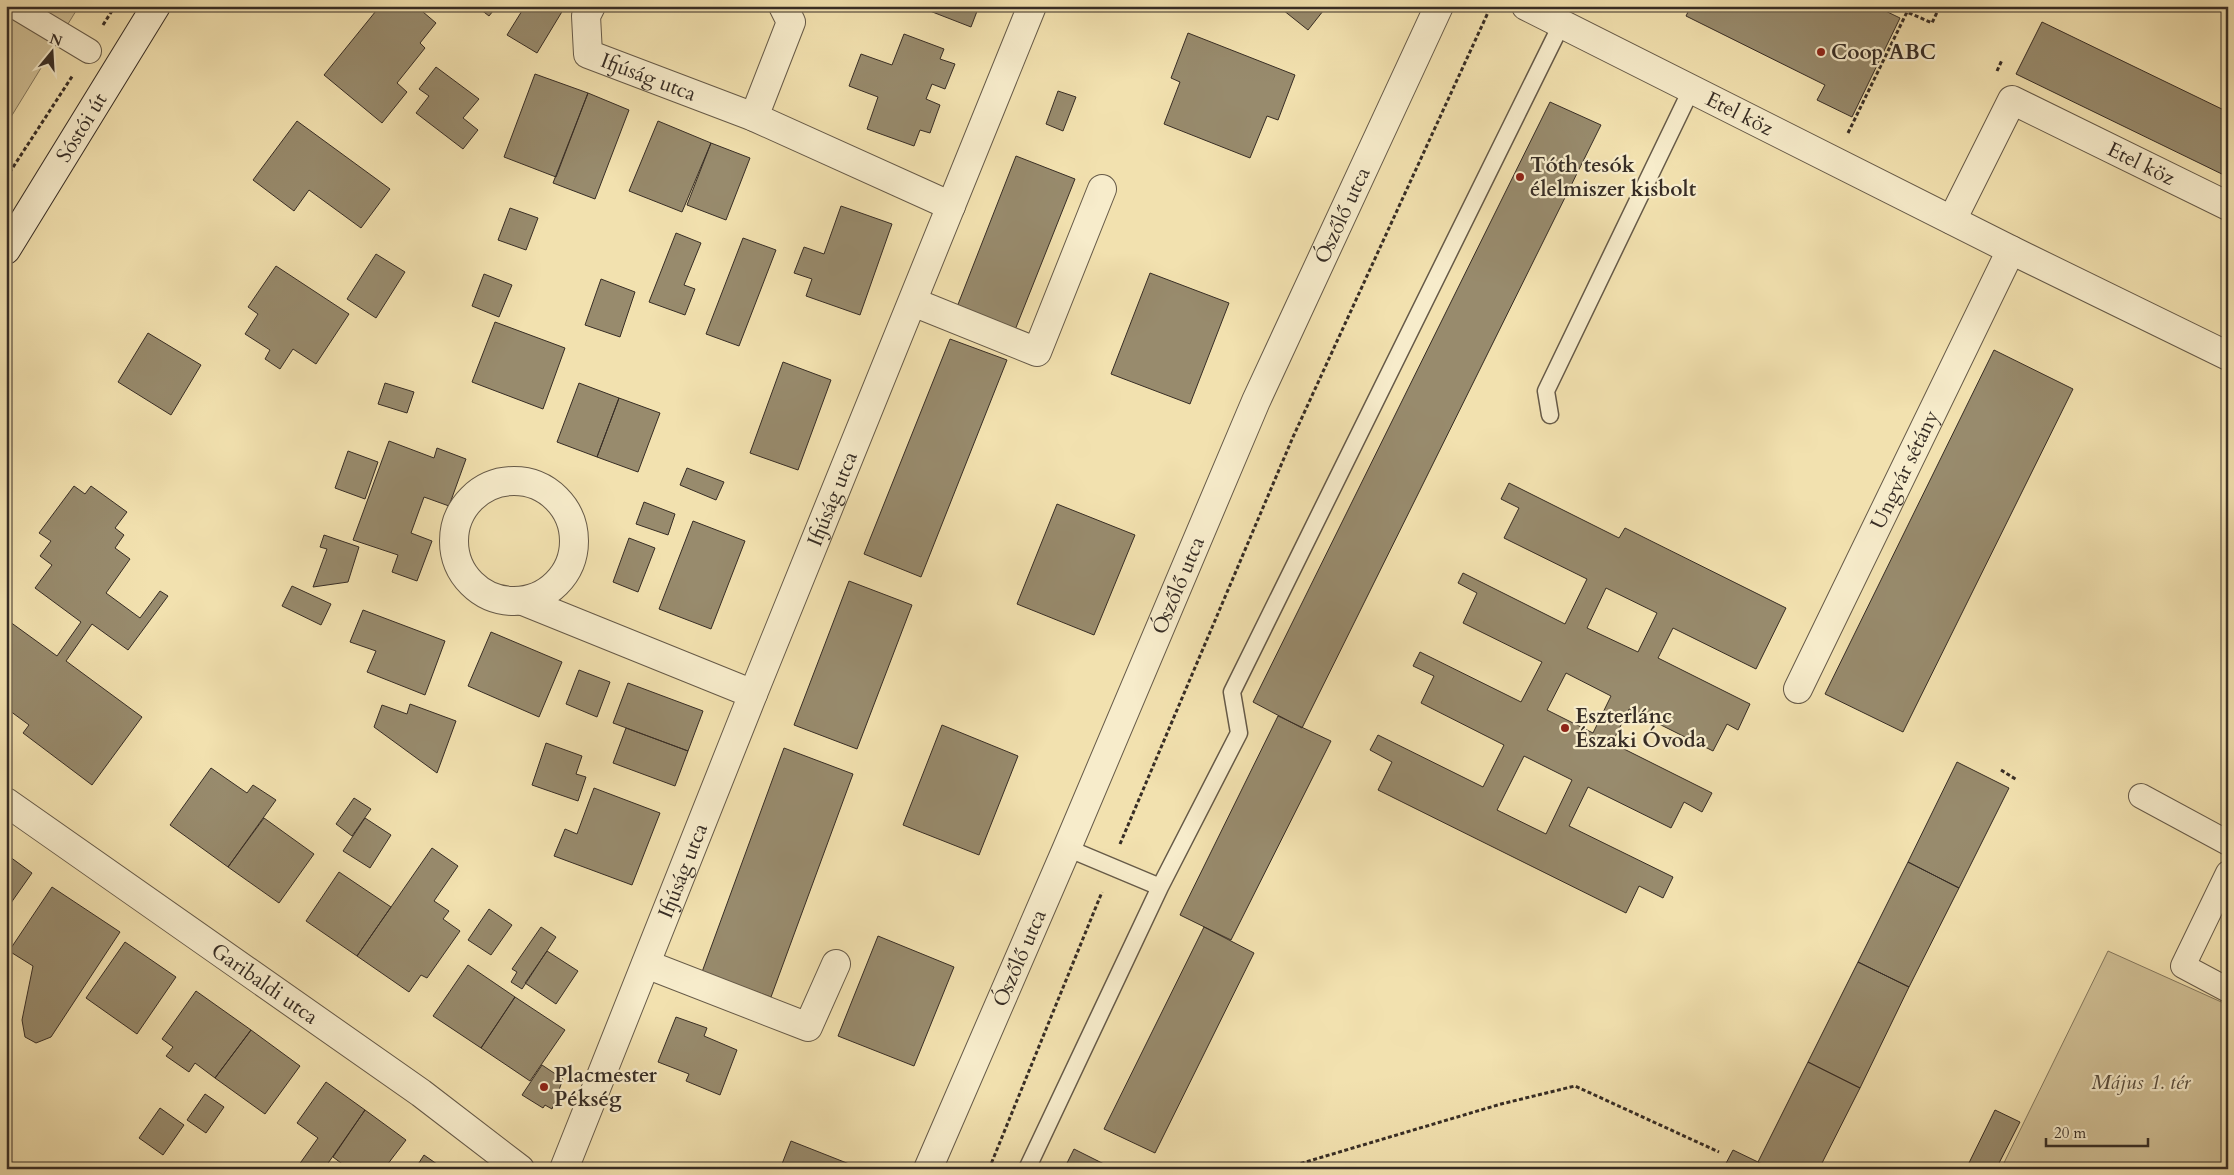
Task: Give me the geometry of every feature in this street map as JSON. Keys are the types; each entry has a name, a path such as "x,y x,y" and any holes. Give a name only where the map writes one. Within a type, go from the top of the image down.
{"street":[{"name":"Sóstói út","path":"6,250 156,6"},
{"name":"Ifjúság utca","path":"591,6 586,16 588,54 754,117 951,206"},
{"path":"754,117 792,22 783,6"},
{"name":"Ifjúság utca","path":"564,1169 753,694 1032,6"},
{"name":"Ószőlő utca","path":"928,1169 1067,848 1256,401 1439,6"},
{"name":"Etel köz","path":"1526,6 1560,25 2011,250 2228,356"},
{"path":"29,10 88,51"},
{"name":"Etel köz","path":"1952,220 2012,100 2228,206"},
{"path":"913,302 1037,352 1102,189"},
{"name":"Ungvár sétány","path":"1798,689 2011,250"},
{"path":"522,601 540,595 557,583 568,566 574,546 572,526 563,507 549,492 531,483 510,481 490,486 473,497 461,512 455,530 454,549 460,567 470,582 486,594 503,600 522,601 753,694"},
{"path":"2142,796 2228,843"},
{"name":"Garibaldi utca","path":"6,802 421,1093 520,1169"},
{"path":"2228,873 2183,966 2228,990"},
{"path":"646,964 808,1026 836,964"}],"lane":[{"path":"1027,1169 1160,887 1238,733 1232,692 1560,25"},
{"path":"1550,415 1546,391 1691,90"},
{"path":"1067,848 1160,887"}],"path":[{"path":"6,178 115,6"},
{"path":"989,1169 1100,896 1110,867 1294,437 1490,6"},
{"path":"1835,161 1907,12 1932,23 1940,6"},
{"path":"2001,770 2017,780"},
{"path":"1282,1169 1500,1104 1575,1086 1719,1152"}],"green space":[{"path":"6,6 79,6 6,125"},
{"name":"Május 1. tér","path":"2108,951 2228,1005 2228,1169 2001,1169"}],"building":[{"path":"380,6 416,6 436,23 420,43 425,48 397,83 407,92 382,123 324,75"},
{"path":"476,6 497,6 489,16"},
{"path":"525,6 556,6 563,10 537,53 507,35"},
{"path":"917,6 979,6 971,27"},
{"path":"1278,6 1327,6 1308,30"},
{"name":"Coop ABC","path":"1691,6 1875,6 1900,18 1852,117 1817,100 1825,85 1686,16"},
{"path":"2042,22 2228,112 2228,177 2016,74"},
{"path":"1188,33 1295,75 1278,120 1267,116 1250,158 1164,124 1180,82 1171,78"},
{"path":"904,34 944,49 940,59 955,64 945,89 932,84 926,99 940,105 930,133 920,130 914,146 867,129 878,97 849,86 861,54 892,65"},
{"path":"436,67 479,99 463,118 478,130 463,149 416,113 429,96 419,89"},
{"path":"535,74 588,93 556,177 504,157"},
{"path":"1058,91 1076,97 1063,131 1046,124"},
{"path":"588,93 629,110 595,199 553,183"},
{"path":"1550,102 1601,125 1302,728 1253,702"},
{"path":"297,121 390,189 361,228 309,190 294,211 253,180"},
{"path":"658,121 711,143 682,212 629,191"},
{"path":"711,143 750,158 726,220 687,205"},
{"path":"1016,156 1075,179 1015,330 957,307"},
{"path":"841,206 892,224 860,315 806,296 812,279 794,273 804,247 824,254"},
{"path":"510,208 538,218 526,250 498,240"},
{"path":"676,233 701,243 684,285 695,289 685,315 649,302"},
{"path":"743,238 776,250 739,346 706,334"},
{"path":"376,254 405,272 376,318 347,299"},
{"path":"276,266 349,314 316,364 293,349 280,369 265,359 270,350 245,334 258,314 248,307"},
{"path":"1150,273 1229,303 1190,404 1111,374"},
{"path":"484,274 512,285 499,317 472,306"},
{"path":"601,279 635,292 620,337 585,325"},
{"path":"495,322 565,348 543,409 472,382"},
{"path":"148,333 201,365 171,415 118,382"},
{"path":"950,339 1007,360 921,577 864,554"},
{"path":"1994,350 2073,389 1903,732 1825,694"},
{"path":"783,362 831,380 798,470 750,453"},
{"path":"385,383 414,392 407,413 378,404"},
{"path":"579,383 619,398 597,457 557,442"},
{"path":"619,398 660,413 638,472 597,457"},
{"path":"389,441 434,458 437,448 466,459 449,506 424,497 411,533 432,541 417,581 392,572 398,555 353,540"},
{"path":"348,451 378,462 365,499 335,488"},
{"path":"687,468 724,482 716,500 680,485"},
{"path":"1509,483 1619,538 1625,528 1786,608 1756,669 1673,628 1658,658 1750,704 1738,730 1727,724 1713,751 1629,709 1612,743 1712,793 1702,812 1684,802 1671,828 1588,787 1569,826 1673,877 1663,898 1639,886 1626,913 1378,790 1392,762 1370,750 1378,735 1483,787 1504,745 1421,703 1434,676 1413,666 1420,652 1521,702 1542,662 1463,623 1477,593 1458,583 1463,573 1565,624 1587,579 1504,538 1519,508 1501,499","holes":["1606,588 1657,613 1638,652 1587,628","1566,673 1611,696 1593,733 1547,710","1524,756 1572,780 1546,834 1497,810"]},
{"path":"74,486 85,494 91,486 127,512 115,528 124,535 115,548 130,559 106,593 140,618 160,591 168,596 128,650 92,624 66,661 142,717 92,785 23,733 29,725 6,708 6,619 57,656 81,622 35,588 52,565 40,556 51,541 39,533"},
{"path":"644,502 675,514 668,535 636,524"},
{"path":"1057,504 1135,535 1094,635 1017,604"},
{"path":"693,521 745,541 711,629 659,609"},
{"path":"324,535 359,547 348,582 313,587 327,549 320,547"},
{"path":"629,538 655,548 638,592 613,582"},
{"path":"849,581 912,605 857,749 794,725"},
{"path":"292,586 331,604 321,625 282,606"},
{"path":"363,610 445,641 425,695 367,672 376,651 350,642"},
{"path":"491,632 562,662 539,717 468,686"},
{"path":"579,670 610,682 597,717 566,704"},
{"path":"628,683 703,711 688,751 613,723"},
{"path":"410,704 456,721 437,773 374,727 382,705 407,714"},
{"path":"1278,716 1331,741 1231,940 1180,915"},
{"path":"942,725 1018,756 979,855 903,825"},
{"path":"626,728 688,751 675,786 613,763"},
{"path":"546,743 582,756 576,774 586,777 578,801 532,785"},
{"path":"784,748 853,774 771,997 702,972"},
{"path":"1957,762 2009,788 1959,888 1908,862"},
{"path":"211,768 247,793 253,785 276,800 228,867 170,825"},
{"path":"594,788 660,813 632,885 554,856 565,829 577,834"},
{"path":"354,798 371,809 352,836 336,824"},
{"path":"264,818 314,854 279,903 228,867"},
{"path":"365,818 391,835 370,868 343,851"},
{"path":"432,848 458,866 434,901 449,911 443,919 460,931 427,978 421,975 409,992 357,956"},
{"path":"6,854 32,873 6,910"},
{"path":"1908,862 1959,888 1909,987 1858,962"},
{"path":"339,872 391,907 357,956 306,921"},
{"path":"52,887 120,932 51,1037 36,1043 25,1037 22,1020 33,966 9,951"},
{"path":"489,909 512,925 491,955 468,940"},
{"path":"541,927 556,937 522,989 511,982 517,972 512,969"},
{"path":"1204,927 1254,953 1155,1153 1104,1129"},
{"path":"878,936 954,967 914,1066 838,1036"},
{"path":"125,942 176,977 137,1034 86,998"},
{"path":"547,951 578,971 556,1004 525,983"},
{"path":"1858,962 1909,987 1860,1088 1808,1062"},
{"path":"468,965 515,997 481,1048 433,1016"},
{"path":"196,991 251,1030 215,1078 195,1063 189,1072 166,1056 173,1047 162,1039"},
{"path":"515,997 565,1030 530,1081 481,1048"},
{"path":"676,1017 707,1028 704,1036 737,1050 720,1095 686,1081 689,1074 658,1062"},
{"path":"251,1030 300,1066 265,1114 215,1078"},
{"path":"1808,1062 1860,1088 1819,1169 1771,1169 1758,1162"},
{"name":"Placmester Pékség","path":"542,1065 563,1079 552,1109 545,1105 543,1108 522,1095"},
{"path":"326,1082 365,1110 324,1169 296,1169 318,1138 297,1123"},
{"path":"205,1094 224,1107 206,1133 187,1120"},
{"path":"160,1108 184,1125 163,1155 139,1138"},
{"path":"365,1110 406,1140 384,1169 349,1169 333,1157"},
{"path":"1995,1110 2020,1122 1996,1169 1966,1169"},
{"path":"791,1141 862,1169 780,1169"},
{"path":"1074,1149 1114,1169 1064,1169"},
{"path":"1733,1150 1758,1162 1771,1169 1723,1169"},
{"path":"424,1155 444,1169 415,1169"}],"place":[{"name":"Coop ABC","path":"1821,52"},
{"name":"Tóth tesók élelmiszer kisbolt","path":"1520,177"},
{"name":"Eszterlánc Északi Óvoda","path":"1565,728"},
{"name":"Placmester Pékség","path":"544,1087"}]}
